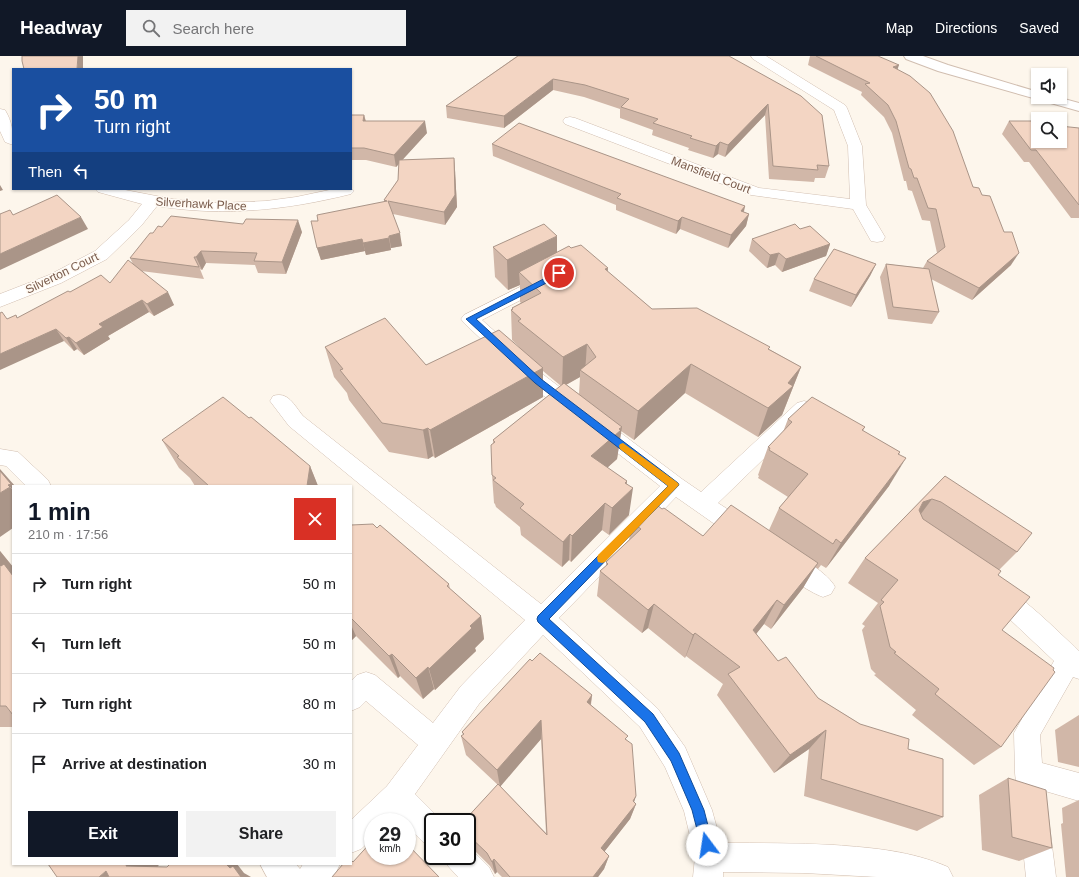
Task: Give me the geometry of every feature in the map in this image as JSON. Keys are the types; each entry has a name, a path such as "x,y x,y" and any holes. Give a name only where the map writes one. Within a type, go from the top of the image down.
{"street":[{"path":"759,56 840,108 855,146 858,205 877,237"},
{"path":"911,56 943,68 1031,95"},
{"path":"1067,104 1079,107"},
{"path":"0,113 8,141"},
{"name":"Mansfield Court","path":"570,121 756,192 858,205"},
{"name":"Silverhawk Place","path":"108,190 152,202 219,207 289,203 346,191"},
{"name":"Silverton Court","path":"0,301 55,280 101,255 135,223 152,202"},
{"path":"559,273 470,319 538,381 674,485 824,587"},
{"path":"280,401 296,422 542,619 649,718 675,757 698,810 709,867 878,862 924,871 938,877"},
{"path":"703,504 804,408"},
{"path":"0,457 11,458 36,482"},
{"path":"352,838 397,796 470,695 542,619 674,485"},
{"path":"978,582 1011,605 1074,663 1027,733 1029,772 1041,877"},
{"path":"352,697 366,684 435,742"},
{"path":"1029,772 1079,787"},
{"path":"397,796 424,823"},
{"path":"276,865 288,877"},
{"path":"311,877 324,865"},
{"path":"467,865 479,877"}],"building":[{"path":"22,56 78,56 77,68 24,68"},
{"path":"518,56 729,56 801,96 822,115 829,166 817,165 818,170 773,166 768,104 728,145 720,142 716,146 690,138 692,136 653,123 658,119 621,107 629,99 585,85 553,79 504,116 446,106"},
{"path":"816,56 878,56 899,65 893,67 910,76 930,93 953,131 973,187 979,188 982,195 990,196 1004,232 1012,232 1019,253 979,288 927,261 945,247 936,209 928,208 917,178 914,178 911,169 909,168 896,121 888,105 865,84 870,83"},
{"path":"352,115 364,115 363,121 425,121 394,155 364,148 352,148"},
{"path":"1009,121 1031,121 1031,148 1067,148 1067,127 1079,128 1079,205 1036,150 1031,150"},
{"path":"519,123 745,206 741,211 749,214 731,235 682,217 678,221 617,198 621,194 492,144"},
{"path":"454,158 455,195 444,212 388,201 400,233 389,236 389,238 363,243 362,239 317,248 311,221 318,221 317,215 387,201 384,200 398,180 399,160"},
{"path":"57,195 81,217 0,254 0,214 10,210 13,215"},
{"path":"171,216 243,224 246,219 298,220 282,262 254,261 257,253 201,251 196,257 194,257 199,267 130,258 150,233 153,233 158,226 162,227"},
{"path":"544,224 557,236 507,260 493,247"},
{"path":"795,224 800,229 810,226 830,244 786,259 779,253 770,255 752,239"},
{"path":"581,245 608,268 605,269 652,309 697,308 770,347 768,349 801,367 788,383 793,386 768,408 691,364 638,411 580,370 596,357 587,344 563,357 518,321 521,319 511,310 513,309 512,308 541,293 519,272 569,246 571,248"},
{"path":"834,249 876,264 856,295 814,279"},
{"path":"128,260 168,292 147,304 142,300 99,324 103,327 76,343 69,337 66,338 56,329 0,354 0,313 2,312 7,319 16,315 17,318 101,275 110,283"},
{"path":"886,264 929,269 939,312 893,307"},
{"path":"385,318 426,365 499,330 543,368 430,430 428,428 423,430 382,423 340,370 343,369 325,347"},
{"path":"564,383 622,427 619,429 621,430 591,456 627,481 625,483 633,488 612,508 605,503 572,536 570,534 563,542 520,508 524,504 493,480 496,478 492,475 491,445 495,442 493,440"},
{"path":"223,397 249,418 251,417 310,466 307,485 208,485 177,457 179,456 162,440"},
{"path":"812,397 865,427 862,430 900,452 898,454 906,458 841,543 836,539 833,544 779,508 808,474 769,450 770,448 768,447 792,422 788,419"},
{"path":"0,471 11,484 8,485 10,487 0,493"},
{"path":"945,476 1032,533 1017,552 941,502 932,499 923,502 919,510 923,519 1001,571 998,575 1030,597 1002,630 1054,668 1053,670 1055,672 1001,747 935,694 939,689 894,653 896,652 890,647 880,606 884,602 881,600 898,580 865,558"},
{"path":"653,502 662,509 664,508 703,536 731,505 818,563 784,605 777,600 753,630 778,661 786,657 818,698 860,724 909,739 908,749 943,759 943,817 821,779 826,730 790,755 728,674 740,667 695,633 693,635 654,604 648,610 600,571 608,564 606,562 641,529 632,522"},
{"path":"373,524 377,528 380,525 449,584 447,586 481,616 470,626 472,628 429,669 428,667 416,678 392,654 389,656 352,619 352,525"},
{"path":"4,564 12,575 12,714 6,706 0,706 0,565 1,566"},
{"path":"540,653 592,695 587,702 628,736 625,739 632,744 636,796 633,801 636,804 601,848 609,856 593,877 510,877 494,859 492,862 487,853 476,843 476,813 471,813 498,784 547,835 541,720 497,770 461,736 464,734 462,732 530,659 532,661"},
{"path":"1008,778 1046,790 1052,848 1012,837"},
{"path":"364,850 364,865 416,865 416,853 424,862 424,865 427,865 439,877 332,877 342,865 352,865 352,861 353,862"},
{"path":"49,865 126,865 167,867 169,865 227,865 230,868 233,866 241,877 109,877 106,871 99,877 57,877"}],"slow traffic":[{"path":"602,558 674,485 623,446"}],"route":[{"path":"559,273 470,319 538,381 674,485 542,619 649,718 675,757 698,810 707,845"}]}
